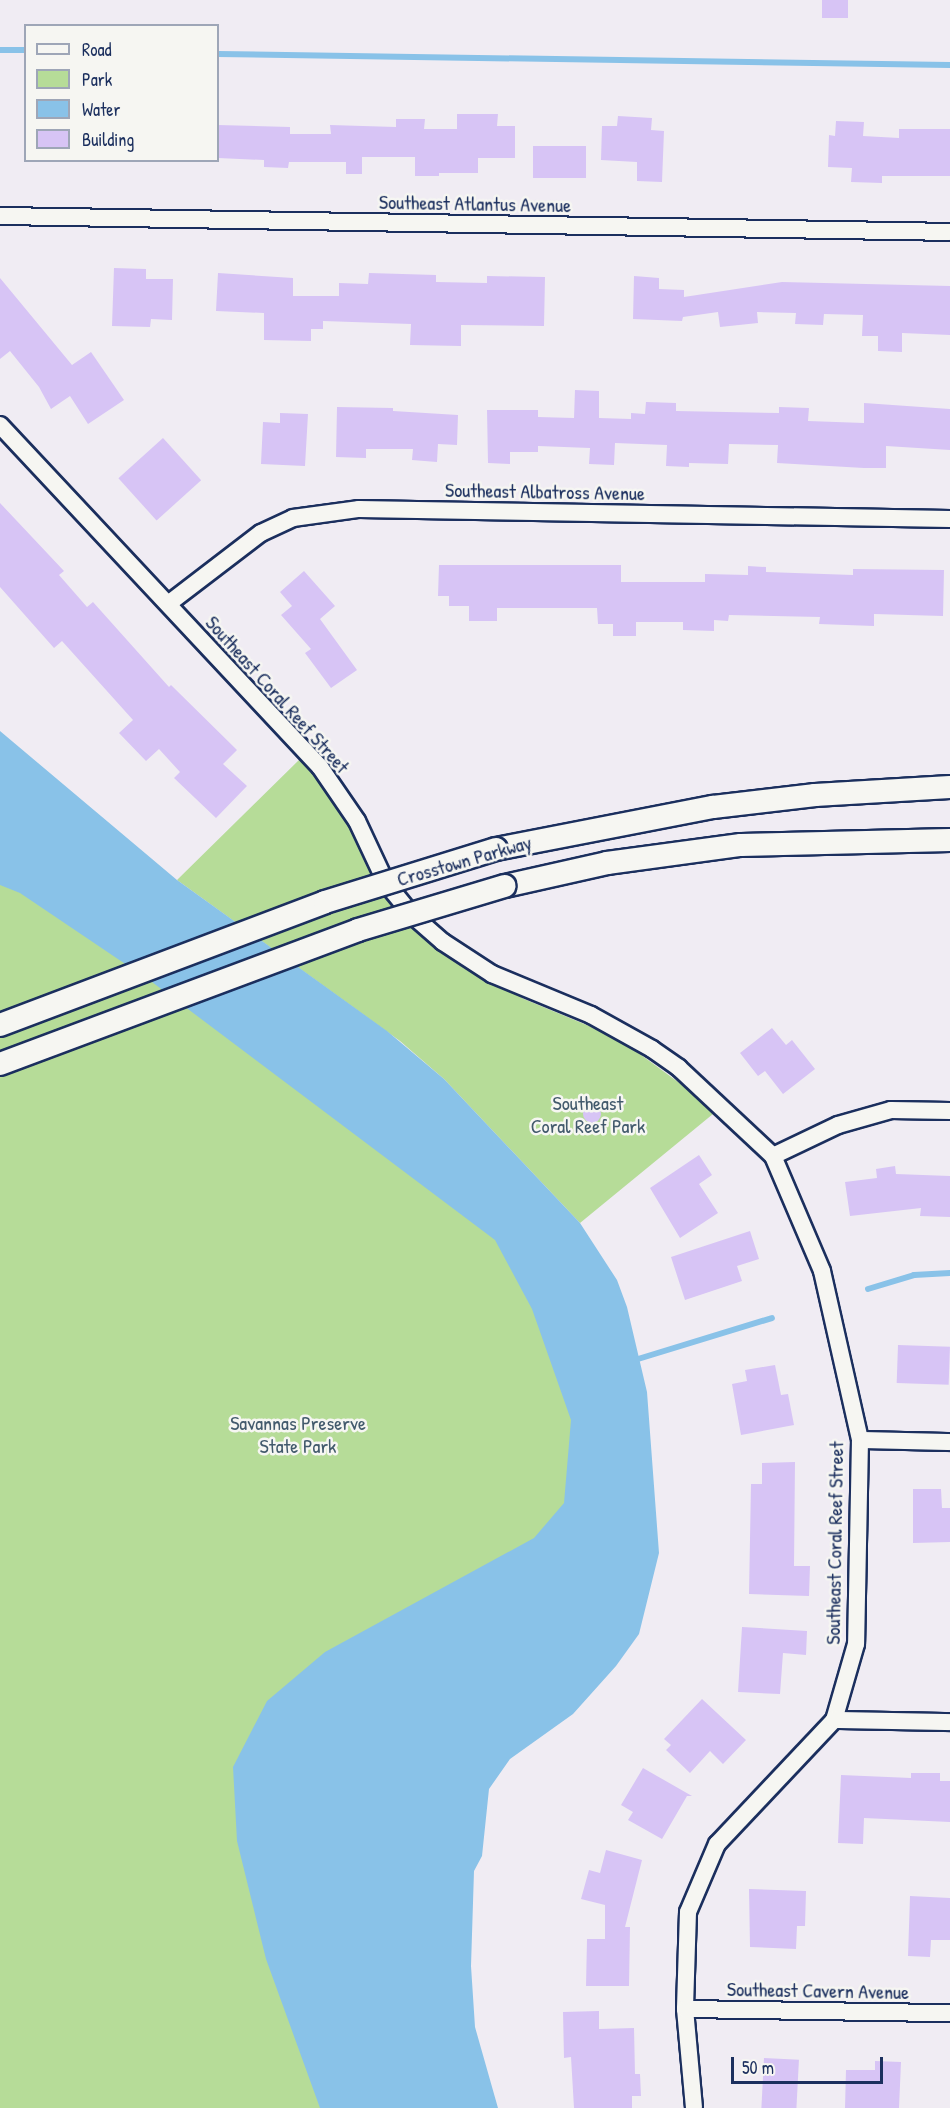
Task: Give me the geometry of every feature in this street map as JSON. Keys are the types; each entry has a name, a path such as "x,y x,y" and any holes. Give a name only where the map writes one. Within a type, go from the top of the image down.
{"main road":[{"name":"Crosstown Parkway","path":"0,1025 316,905 496,849 714,807 815,795 950,787"},
{"name":"Crosstown Parkway","path":"0,1064 358,930 505,886 618,861 741,845 950,840"}],"street":[{"name":"Southeast Atlantus Avenue","path":"0,216 950,232"},
{"name":"Southeast Coral Reef Street","path":"0,425 320,767 357,821 386,883 424,927 492,974 591,1015 652,1049 679,1068 773,1156 822,1271 860,1440 856,1644 834,1720 717,1844 688,1912 685,2009 694,2108"},
{"name":"Southeast Albatross Avenue","path":"168,604 261,533 293,518 358,509 950,519"},
{"path":"773,1156 838,1125 891,1110 950,1111"},
{"path":"860,1440 950,1442"},
{"path":"834,1720 950,1722"},
{"name":"Southeast Cavern Avenue","path":"685,2009 950,2013"}],"green space":[{"name":"Southeast Coral Reef Park","path":"300,759 332,795 396,904 433,945 524,999 618,1038 689,1090 713,1114 580,1223 444,1079 400,1041 177,880"},
{"name":"Savannas Preserve State Park","path":"0,806 587,1310 610,1484 445,1696 434,2108 0,2108"}],"water":[{"path":"0,731 177,880 387,1031 444,1079 580,1223 617,1280 627,1307 647,1392 659,1553 639,1634 616,1666 573,1714 510,1759 489,1789 482,1856 474,1871 471,1966 475,2027 498,2108 320,2108 266,1959 237,1841 233,1767 267,1701 325,1652 534,1538 564,1503 571,1420 532,1309 495,1240 152,982 20,893 0,885"}],"building":[{"path":"822,0 848,0 848,18 822,18"},
{"path":"457,114 498,114 497,126 515,126 515,158 478,158 478,173 439,173 439,176 415,176 415,157 362,157 362,174 346,174 346,162 289,162 288,168 264,167 264,160 219,158 219,125 290,127 290,134 331,134 330,125 396,127 396,119 425,119 424,129 457,129"},
{"path":"618,116 652,118 651,130 664,131 662,182 637,181 637,162 601,160 602,126 617,126"},
{"path":"836,121 864,122 863,136 899,138 899,129 950,129 950,176 882,176 882,183 851,182 852,168 828,167 829,135 835,136"},
{"path":"533,146 586,146 586,178 533,178"},
{"path":"114,268 146,269 146,279 173,279 172,320 151,319 150,327 112,326"},
{"path":"218,273 293,278 293,296 339,296 339,283 368,284 369,273 436,275 436,282 487,283 487,276 545,277 544,326 461,325 461,346 410,345 411,324 323,321 323,329 311,329 311,341 264,340 264,313 216,311"},
{"path":"634,276 659,278 659,289 684,290 684,297 782,282 950,286 950,335 902,333 902,352 878,351 878,336 862,336 863,315 824,314 823,325 795,324 796,313 757,312 758,323 720,327 718,312 683,317 682,321 633,319"},
{"path":"0,278 72,365 91,352 124,400 88,424 70,396 51,409 39,387 10,351 0,359"},
{"path":"575,390 599,391 599,418 631,419 631,413 645,414 646,402 676,403 676,411 779,413 779,407 809,408 808,421 864,423 864,403 950,409 950,450 886,446 886,468 864,468 777,463 778,445 729,444 728,464 689,463 689,467 666,466 667,445 615,443 614,465 589,464 590,448 538,446 538,452 510,452 510,464 488,463 487,410 538,410 538,417 574,418"},
{"path":"337,407 393,408 393,411 458,415 457,445 438,444 437,462 412,460 413,449 366,449 366,458 336,457"},
{"path":"280,413 308,414 305,466 261,464 263,422 280,423"},
{"path":"163,438 201,480 157,521 118,478"},
{"path":"0,503 64,571 59,575 87,607 93,602 169,687 171,685 237,750 223,764 247,786 216,818 174,778 180,772 159,749 146,761 119,733 133,720 62,641 54,648 0,587"},
{"path":"439,565 621,565 621,582 705,582 705,574 748,575 748,566 766,567 766,572 853,575 853,569 944,570 943,616 874,614 874,626 819,624 820,617 729,615 728,621 714,620 714,631 683,630 683,622 636,622 636,636 613,636 613,624 598,624 597,608 497,608 497,621 469,621 469,606 449,606 449,596 438,596"},
{"path":"304,571 335,606 320,619 357,670 331,688 305,653 311,649 281,615 292,606 280,592"},
{"path":"772,1028 786,1045 792,1040 815,1069 783,1094 765,1071 758,1076 740,1053"},
{"path":"592,1105 598,1108 601,1114 598,1120 592,1123 586,1120 583,1114 586,1108"},
{"path":"699,1155 712,1175 699,1184 718,1213 680,1238 650,1188"},
{"path":"895,1166 896,1174 950,1176 950,1217 920,1216 921,1208 850,1216 845,1182 877,1178 876,1169"},
{"path":"750,1231 759,1259 737,1266 742,1281 685,1300 671,1257"},
{"path":"898,1345 950,1347 949,1385 897,1383"},
{"path":"775,1365 781,1395 788,1394 794,1425 741,1435 732,1384 747,1381 745,1370"},
{"path":"795,1462 794,1566 810,1566 809,1596 749,1594 751,1484 762,1484 762,1463"},
{"path":"913,1489 941,1489 942,1508 950,1508 950,1542 913,1543"},
{"path":"742,1627 807,1631 806,1655 783,1653 780,1694 738,1692"},
{"path":"702,1699 746,1740 723,1764 710,1751 690,1773 666,1750 671,1745 664,1739"},
{"path":"643,1768 692,1796 687,1796 662,1839 628,1820 633,1812 621,1805"},
{"path":"911,1773 940,1773 940,1781 950,1781 950,1822 864,1818 863,1844 838,1843 841,1775 911,1778"},
{"path":"606,1850 642,1860 625,1927 630,1927 629,1986 586,1986 587,1939 605,1939 605,1905 581,1899 589,1870 600,1873"},
{"path":"749,1889 806,1891 805,1926 797,1926 796,1949 750,1947"},
{"path":"910,1896 950,1898 950,1940 931,1940 930,1957 908,1956"},
{"path":"599,2011 599,2029 634,2028 635,2074 640,2074 641,2096 632,2096 632,2108 574,2108 571,2057 564,2058 563,2012"},
{"path":"764,2058 799,2060 796,2108 761,2108"},
{"path":"875,2061 901,2062 899,2108 845,2108 846,2070 875,2070"}],"waterway":[{"path":"0,50 24,50"},
{"path":"219,54 950,65"},
{"path":"868,1289 914,1275 950,1273"},
{"path":"638,1359 772,1318"}]}
